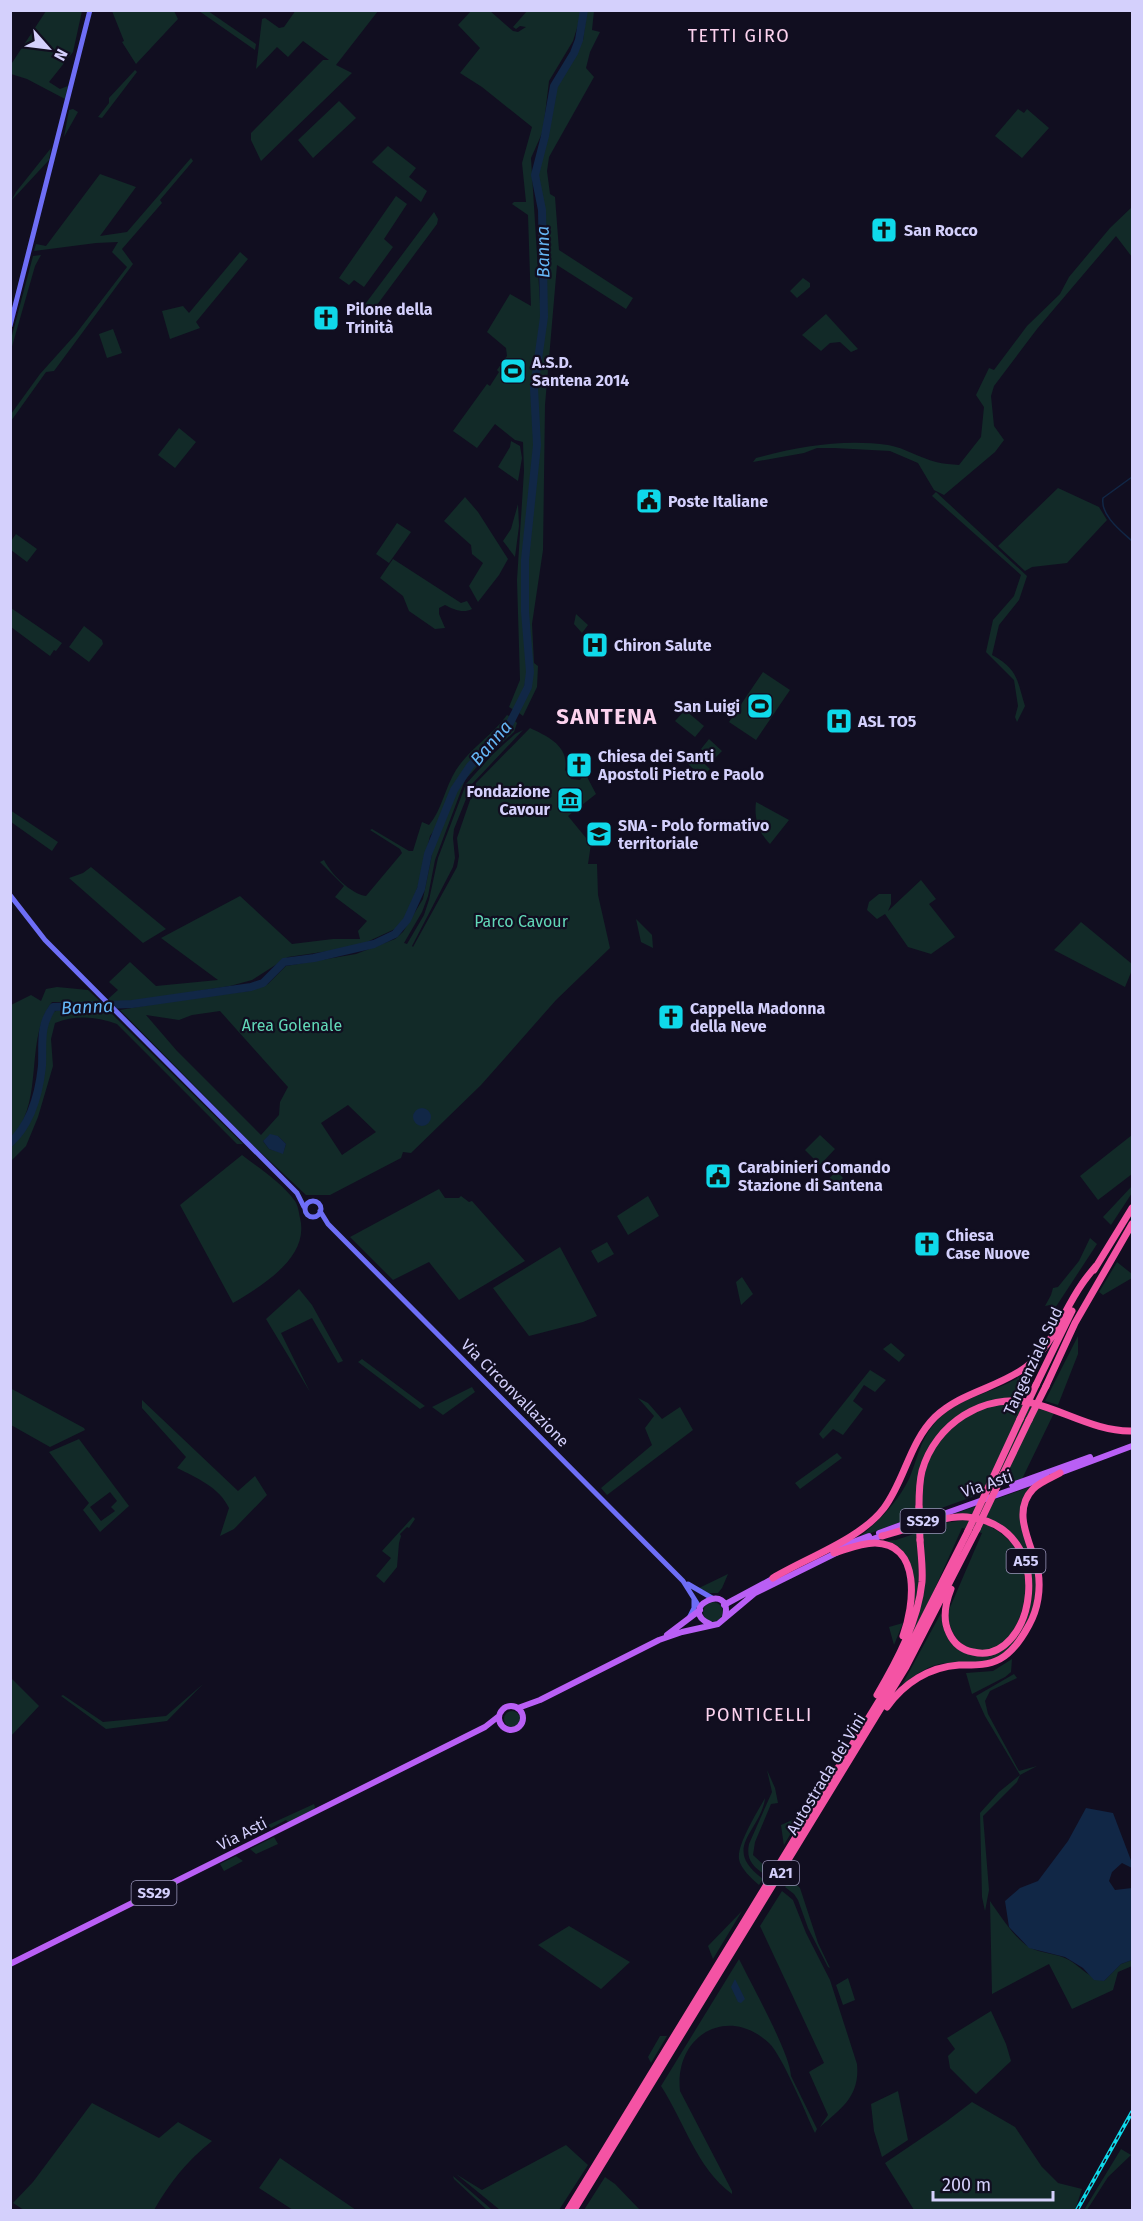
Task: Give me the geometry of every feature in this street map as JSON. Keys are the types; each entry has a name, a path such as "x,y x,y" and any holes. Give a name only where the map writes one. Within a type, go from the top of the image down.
{"highway":[{"name":"Tangenziale Sud","path":"968,1531 1067,1319 1132,1208"},
{"name":"Tangenziale Sud","path":"977,1529 1075,1323 1132,1224"},
{"path":"773,1578 859,1531 877,1517 891,1496 921,1434 934,1418 961,1398 1011,1377 1038,1356 1050,1340 1081,1284 1096,1266"},
{"path":"851,1747 859,1726 900,1653 915,1616 922,1583 919,1507 922,1470 934,1445 953,1422 980,1407 1009,1401 1030,1402 1096,1425 1132,1431"},
{"name":"A55","path":"846,1766 866,1742 894,1698 912,1681 939,1668 990,1663 1001,1658 1022,1638 1037,1605 1039,1588 1038,1571 1025,1530 1023,1512 1025,1503 1033,1489 1060,1473"},
{"name":"A55","path":"882,1536 949,1518 967,1517 990,1523 1001,1529 1015,1543 1025,1559 1029,1574 1028,1603 1018,1628 1008,1641 998,1649 979,1654 961,1648 955,1642 946,1626 945,1616 949,1593 977,1529"},
{"name":"Autostrada dei Vini","path":"574,2211 906,1667 977,1529"},
{"name":"Autostrada dei Vini","path":"568,2211 909,1650 968,1531"},
{"path":"834,1553 867,1544 881,1544 897,1551 908,1565 912,1594 908,1618 880,1691"}],"main road":[{"path":"10,326 90,10"},
{"path":"10,895 45,940 297,1193 319,1204 320,1211 313,1217 307,1214 297,1193"},
{"path":"304,1208 311,1201"},
{"name":"Via Circonvallazione","path":"320,1211 328,1224 683,1581 701,1594 712,1598"},
{"name":"Via Circonvallazione","path":"313,1217 328,1224"},
{"name":"Via Asti","path":"724,1605 773,1578 840,1546 1132,1444"},
{"name":"Via Asti","path":"725,1617 755,1593 834,1553 1060,1473 1132,1444"},
{"name":"Via Circonvallazione","path":"683,1581 700,1609"},
{"path":"688,1618 694,1608 694,1597"},
{"path":"540,1700 530,1708 518,1729 508,1730 502,1726 499,1716 507,1707 518,1708 540,1700 659,1640 710,1624 718,1624 725,1617 724,1605 712,1598 705,1601 700,1609 659,1640"},
{"path":"700,1609 701,1617 710,1624"},
{"path":"518,1708 524,1716"},
{"name":"Via Asti","path":"10,1964 485,1727 499,1716"},
{"name":"Via Asti","path":"485,1727 502,1726"}],"green space":[{"path":"296,10 378,11 336,65 352,73 261,161 251,140 251,133 323,60 329,60 303,41 288,57 277,47 256,69 262,19 265,18 279,28 284,27"},
{"path":"46,11 82,11 73,52 49,82 60,89 68,86 65,99 27,79 11,74 10,66"},
{"path":"112,11 174,11 178,19 136,64 122,42 124,41"},
{"path":"199,11 208,11 256,44 255,50"},
{"path":"471,11 490,11 513,31 518,32 526,27 520,26 516,29 513,27 527,11 581,11 573,41 549,81 543,131 531,158 541,319 533,391 534,443 523,558 522,592 527,674 523,691 514,710 509,707 520,680 517,580 524,471 523,442 515,440 495,424 477,448 453,431 487,384 490,386 507,356 506,348 487,332 510,294 531,306 528,215 512,204 526,202 522,163 532,127 482,87 460,73 480,48 458,25"},
{"path":"587,11 594,11 592,30 600,32 590,52 586,68 594,77 549,157 547,171 550,194 555,197 559,250 633,298 626,309 557,265 545,405 543,550 532,624 534,663 538,666 537,687 523,716 519,713 532,683 527,620 527,565 538,445 537,390 547,306 543,208 537,181 553,99 559,79 583,40"},
{"path":"135,70 137,72 102,118 98,117 109,103 109,98"},
{"path":"339,101 356,118 313,158 298,140"},
{"path":"73,109 78,112 64,137 69,110"},
{"path":"1018,109 1024,113 1027,109 1049,128 1022,158 995,136"},
{"path":"388,146 416,168 409,177 427,191 421,202 372,162"},
{"path":"51,148 49,160 11,201 16,192"},
{"path":"191,158 193,161 160,200 162,203 122,249 133,264 54,371 46,372 11,421 11,414 40,374 75,335 127,267 112,252 118,242 34,251 36,244 46,246 100,174 136,187 100,236 127,232"},
{"path":"396,196 407,204 384,239 393,247 364,287 354,280 349,285 339,278"},
{"path":"1132,207 1132,257 1116,236 1037,329 994,386 991,396 994,426 1004,440 995,452 944,495 934,490 918,463 890,451 817,448 804,453 753,462 756,458 789,450 838,443 872,443 900,448 936,462 959,465 981,437 984,407 976,395 989,368 994,370 1027,326 1060,294 1069,277 1110,228"},
{"path":"434,212 438,219 437,224 368,317 360,311"},
{"path":"240,252 248,259 196,322 200,328 170,339 162,311 183,306 189,313"},
{"path":"41,255 35,266 11,350 11,339 33,256"},
{"path":"803,278 810,283 810,287 797,298 790,291"},
{"path":"826,314 858,349 851,352 840,342 830,343 821,351 802,335"},
{"path":"113,329 122,353 107,358 99,334"},
{"path":"179,428 196,442 175,468 158,455"},
{"path":"511,441 520,446 522,458 518,481 498,467"},
{"path":"1058,488 1099,507 1107,520 1067,563 1032,567 1025,571 998,546"},
{"path":"936,492 1027,576 1019,600 999,625 992,655 1012,670 1018,682 1025,706 1017,722 1015,717 1018,706 1014,680 986,652 993,620 1014,596 1021,575 932,496"},
{"path":"465,497 478,512 508,559 478,602 469,586 483,563 472,554 471,545 444,521"},
{"path":"518,504 519,526 515,557 503,541 511,529"},
{"path":"397,523 411,532 389,563 376,554"},
{"path":"16,534 37,549 27,562 11,550 11,541"},
{"path":"393,559 461,603 467,601 472,609 462,611 445,605 439,608 445,628 435,629 409,611 403,596 380,578"},
{"path":"11,608 62,643 56,651 54,650 50,656 11,627"},
{"path":"576,614 588,625 582,633 574,624"},
{"path":"84,626 102,640 103,644 89,662 69,647"},
{"name":"San Luigi","path":"763,672 790,690 756,740 729,722"},
{"path":"685,710 704,726 695,737 675,721"},
{"path":"507,715 511,717 506,726 468,764 453,787 441,821 430,836 418,886 406,917 395,929 356,947 288,957 252,980 230,986 116,1004 108,999 118,990 109,982 130,962 156,986 218,980 161,938 240,896 292,944 333,939 360,939 358,931 367,921 335,897 344,886 320,862 324,860 342,882 354,892 366,896 402,853 400,849 370,830 413,851 422,822 429,825 433,819 456,770"},
{"name":"Parco Cavour","path":"514,720 517,723 514,732 465,780 435,860 428,896 422,912 404,943 407,944 424,915 438,858 466,784 492,755 515,734 523,730 472,784 454,829 453,867 413,947 457,867 459,856 457,838 476,783 530,728 561,748 566,762 565,770 571,779 580,780 585,773 596,794 568,816 591,844 588,864 597,864 598,895 610,948 556,1000 481,1085 411,1153 403,1152 401,1158 330,1195 306,1195 253,1145 120,1010 249,991 268,984 286,966 356,954 395,939 403,932 423,899 433,849 460,783 512,727","holes":["220,1011 288,1087 280,1102 279,1115 261,1135 177,1051 146,1015 179,1020 192,1015","348,1105 376,1132 342,1155 321,1123","278,1136 286,1144 283,1153 269,1149 263,1141"]},
{"path":"709,739 722,751 713,760 701,749"},
{"path":"694,754 710,769 702,777 686,762"},
{"path":"756,802 789,820 770,844 762,835 758,824"},
{"path":"10,810 58,842 52,851 11,822"},
{"path":"91,867 166,929 143,943 69,878"},
{"path":"921,880 936,899 929,904 955,937 931,954 908,947 885,914 877,919 867,910 869,902 879,894 891,894 888,911"},
{"path":"636,919 652,935 653,948 641,942"},
{"path":"1081,922 1132,964 1125,987 1054,950"},
{"path":"57,987 88,990 101,1002 52,1002 43,1017 38,1034 28,1107 22,1124 11,1139 11,1005 31,995 41,1001 46,989"},
{"path":"61,1009 101,1009 102,1012 111,1013 243,1144 237,1144 117,1024 101,1019 78,1018 55,1023 51,1039 53,1066 38,1117 26,1146 11,1161 11,1146 30,1120 41,1088 44,1066 43,1033 46,1021 49,1016"},
{"path":"820,1135 835,1149 820,1165 805,1150"},
{"path":"1132,1135 1132,1174 1098,1200 1080,1176"},
{"path":"242,1155 277,1182 295,1201 299,1211 301,1232 298,1246 281,1269 233,1303 180,1205"},
{"path":"837,1171 843,1178 828,1192 822,1185"},
{"path":"1132,1186 1132,1193 1111,1225 1103,1217"},
{"path":"439,1189 445,1198 461,1196 469,1202 472,1201 525,1261 459,1300 429,1262 393,1280 350,1237"},
{"path":"648,1196 659,1216 628,1235 617,1216"},
{"path":"1090,1238 1097,1244 1061,1299 1055,1308 1050,1305 1045,1306 1053,1288 1058,1287 1079,1261"},
{"path":"607,1242 614,1254 598,1263 591,1251"},
{"path":"560,1247 597,1316 583,1322 529,1336 493,1288"},
{"path":"1117,1262 1132,1274 1132,1278 1103,1295 1099,1292"},
{"path":"742,1277 753,1294 741,1305 736,1282"},
{"path":"299,1289 312,1305 343,1361 338,1363 312,1318 281,1333 310,1392 266,1319"},
{"path":"1078,1336 1078,1354 1058,1405 1045,1401"},
{"path":"891,1343 905,1355 899,1362 883,1349"},
{"path":"1043,1357 1022,1398 999,1399 948,1425 919,1475 916,1516 858,1538 899,1496 909,1479 925,1437 942,1416 961,1403 1014,1380"},
{"path":"362,1359 425,1406 420,1409 358,1362"},
{"path":"870,1370 886,1380 875,1392 864,1385 853,1401 863,1409 843,1435 833,1429 823,1439 819,1434"},
{"path":"472,1387 475,1392 443,1415 432,1407"},
{"path":"10,1388 85,1430 50,1447 11,1425"},
{"path":"638,1398 648,1403 662,1419 680,1407 693,1430 607,1495 601,1488 652,1445 645,1428 654,1416"},
{"path":"142,1400 238,1491 255,1476 267,1495 234,1529 220,1536 229,1508 225,1501 200,1480 177,1468 186,1457 142,1408"},
{"path":"1020,1404 1054,1413 1022,1479 922,1515 921,1496 924,1479 936,1447 946,1433 959,1421 974,1412 995,1405"},
{"path":"79,1439 129,1506 100,1532 83,1510 89,1503 49,1452","holes":["110,1492 117,1501 111,1507 115,1511 101,1521 90,1507"]},
{"path":"837,1453 842,1458 800,1489 795,1483"},
{"path":"1030,1487 1024,1499 1021,1522 1037,1579 1034,1603 1025,1628 1009,1649 999,1657 983,1662 934,1665 902,1685 941,1613 943,1626 951,1642 966,1653 988,1656 1006,1647 1021,1631 1030,1609 1032,1584 1027,1559 1014,1537 990,1521 954,1514"},
{"path":"413,1517 415,1519 409,1528 407,1527 400,1534 397,1567 384,1583 376,1576 391,1558 382,1551"},
{"path":"965,1520 982,1523 1004,1535 1022,1559 1026,1568 1028,1587 1016,1624 1008,1638 990,1650 972,1650 964,1646 952,1632 948,1612 982,1533 962,1528 927,1606 904,1650 919,1609 922,1530 938,1524"},
{"path":"917,1533 919,1584 912,1618 904,1555 877,1542 896,1540"},
{"path":"728,1574 718,1593 708,1593 699,1588"},
{"path":"713,1602 720,1605 723,1612 720,1619 713,1622 706,1619 703,1612 706,1605"},
{"path":"903,1623 894,1645 889,1627"},
{"path":"1012,1659 1011,1672 972,1694 966,1673 993,1671"},
{"path":"1014,1674 1017,1678 990,1691 985,1701 988,1714 1019,1771 1037,1766 1020,1775 985,1716 976,1696"},
{"path":"10,1677 39,1706 11,1736 10,1736"},
{"path":"203,1684 167,1721 106,1729 61,1696 63,1695 103,1722 166,1716"},
{"path":"509,1711 515,1711 520,1719 518,1725 509,1727 504,1722 504,1716"},
{"path":"767,1770 775,1788 778,1803 771,1804 755,1842 753,1855 768,1869 764,1874 751,1862 748,1849 772,1792"},
{"path":"1020,1775 1017,1782 983,1816 989,1890 985,1911 982,1897 980,1813 999,1792"},
{"path":"765,1798 762,1810 746,1839 744,1848 745,1858 751,1868 763,1879 759,1885 742,1866 739,1853"},
{"path":"314,1804 313,1810 289,1823 286,1820 271,1828 268,1825"},
{"path":"801,1816 784,1845 784,1846 781,1825"},
{"path":"274,1837 278,1844 256,1854 250,1849"},
{"path":"236,1856 243,1861 224,1871 220,1864"},
{"path":"789,1882 794,1882 800,1888 818,1943 830,1968 808,1928 798,1900 785,1887"},
{"path":"782,1891 793,1900 806,1933 830,1980 857,2064 856,2085 848,2100 820,2127 828,2115 809,2072 824,2063 760,1926"},
{"path":"990,1901 1024,1944 1064,1958 1094,1978 1104,1981 1121,1964 1132,1960 1132,1966 1118,1972 1113,1990 1072,2009 1049,1964 992,1994"},
{"path":"742,1911 713,1959 708,1946"},
{"path":"569,1926 630,1962 601,1989 538,1945"},
{"path":"739,1959 777,2035 791,2076 817,2129 815,2133 787,2072 769,2043 753,2032 737,2026 721,2027 706,2032 694,2041 685,2055 680,2072 680,2091 732,2194 709,2171 700,2158 661,2086"},
{"path":"848,1978 855,2000 843,2005 836,1985"},
{"path":"991,2011 1011,2061 976,2094 950,2068 948,2056 955,2049 947,2038"},
{"path":"660,2036 667,2036 651,2063 648,2057"},
{"path":"898,2091 908,2140 882,2157 874,2131 871,2104"},
{"path":"972,2102 1015,2127 1042,2167 1058,2183 1082,2189 1075,2210 914,2210 885,2163"},
{"path":"92,2103 159,2138 178,2122 212,2141 180,2172 154,2210 24,2210 13,2203 33,2182"},
{"path":"566,2145 588,2165 559,2210 500,2210 456,2174 482,2190"},
{"path":"1121,2149 1131,2155 1108,2177 1087,2210 1084,2210"},
{"path":"280,2158 356,2210 293,2210 259,2188"},
{"path":"453,2176 491,2209 494,2210 487,2210"},
{"path":"605,2177 615,2184 640,2210 584,2210"}],"water":[{"path":"422,1108 428,1111 431,1117 428,1123 422,1126 416,1123 413,1117 416,1111"},
{"path":"270,1134 278,1136 286,1144 283,1154 269,1149 263,1141"},
{"path":"1086,1808 1113,1813 1132,1863 1132,1868 1122,1863 1112,1872 1109,1881 1115,1890 1132,1888 1132,1960 1121,1964 1104,1981 1094,1980 1083,1968 1065,1957 1029,1948 1009,1927 1005,1901 1020,1888 1038,1881 1068,1841"},
{"path":"735,1979 745,1999 741,2003 738,2002 731,1987"}],"waterway":[{"name":"Banna","path":"10,1143 29,1118 33,1108 42,1066 44,1028 53,1007 132,1004 251,987 263,983 284,962 314,958 374,944 395,934 407,920 421,889 428,854 454,790 470,766 509,725 528,687 530,672 525,612 525,560 537,445 534,388 544,317 542,210 535,175 554,86 574,53 579,40 584,10"},
{"path":"1132,477 1103,498 1105,510 1112,522 1132,541"}],"railway":[{"path":"1077,2210 1132,2112"}],"place":[{"name":"San Rocco","path":"884,230"},
{"name":"Pilone della Trinità","path":"326,318"},
{"name":"A.S.D. Santena 2014","path":"513,371"},
{"name":"Poste Italiane","path":"649,501"},
{"name":"Chiron Salute","path":"595,645"},
{"name":"San Luigi","path":"760,706"},
{"name":"ASL TO5","path":"839,721"},
{"name":"Chiesa dei Santi Apostoli Pietro e Paolo","path":"579,765"},
{"name":"Fondazione Cavour","path":"570,800"},
{"name":"SNA - Polo formativo territoriale","path":"599,834"},
{"name":"Cappella Madonna della Neve","path":"671,1017"},
{"name":"Carabinieri Comando Stazione di Santena","path":"718,1176"},
{"name":"Chiesa Case Nuove","path":"927,1244"}],"district":[{"name":"TETTI GIRO","path":"739,36"},
{"name":"SANTENA","path":"607,716"},
{"name":"PONTICELLI","path":"759,1715"}],"park label":[{"name":"Area Golenale","path":"292,1025"}]}
